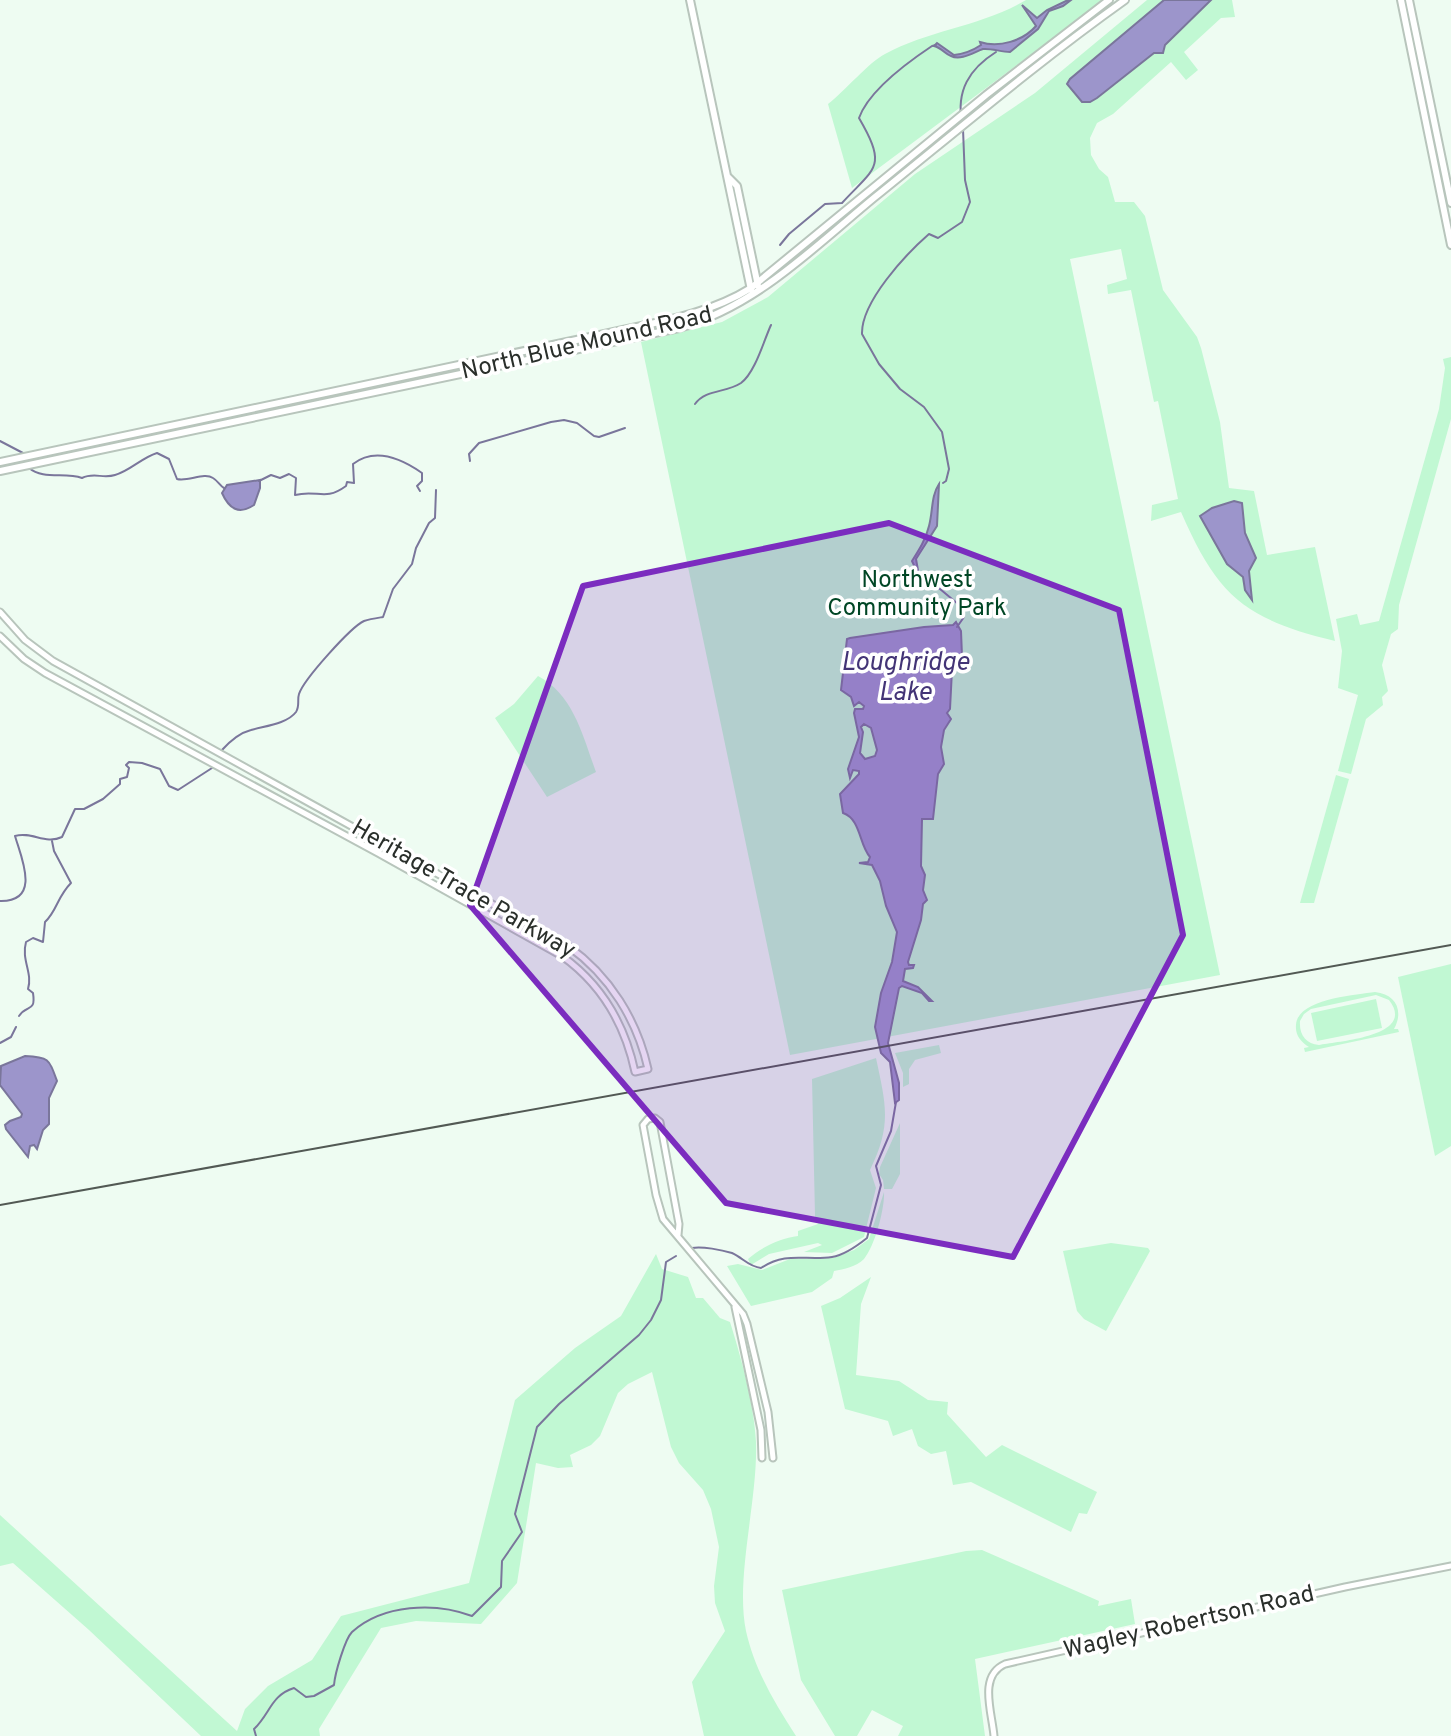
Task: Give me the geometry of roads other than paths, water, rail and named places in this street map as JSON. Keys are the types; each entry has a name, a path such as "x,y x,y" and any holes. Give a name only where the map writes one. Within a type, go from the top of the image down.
{"main road":[{"path":"690,0 726,176 737,186 753,289"},
{"name":"North Blue Mound Road","path":"794,258 956,130 975,109 1050,43 1109,0"},
{"name":"North Blue Mound Road","path":"0,471 679,328 714,317 773,276 952,122 975,109 1125,0"},
{"path":"1404,0 1407,18 1413,21 1428,112"},
{"path":"1404,0 1448,211 1451,245"},
{"path":"1433,136 1451,203"},
{"name":"North Blue Mound Road","path":"0,462 692,314 753,289 760,291 773,276"}],"street":[{"name":"Heritage Trace Parkway","path":"0,612 25,640 53,661 568,946 592,965 617,996 638,1034 648,1069 635,1072 628,1043 611,1008 589,978 562,956 45,673 24,659 0,636"},
{"path":"678,1235 679,1224 660,1122 655,1118 648,1119 643,1125 663,1219 743,1314 749,1329 768,1412 773,1458"},
{"path":"735,1306 761,1430 762,1458"},
{"name":"Wagley Robertson Road","path":"994,1736 989,1683 994,1671 1005,1664 1451,1566"}],"water":[{"path":"1071,0 1049,11 1038,29 1010,52 983,49 955,57 934,46 937,43 954,55 974,49 981,45 980,42 1010,42 1036,26 1022,5 1037,18 1047,10"},
{"path":"1164,0 1211,0 1165,45 1163,53 1154,53 1097,98 1082,102 1067,84 1070,79"},
{"path":"260,480 254,505 244,510 235,509 222,493 227,485"},
{"path":"939,484 937,526 916,559 919,576 912,561 928,531 933,499"},
{"path":"1234,501 1242,503 1245,533 1256,558 1249,571 1252,600 1245,590 1243,577 1227,564 1200,516 1212,508"},
{"name":"Loughridge Lake","path":"956,622 961,631 962,656 952,670 950,709 947,713 951,719 944,730 941,747 944,764 938,774 933,819 922,819 921,866 927,900 923,904 908,962 914,965 905,969 903,981 918,987 932,1001 922,993 902,986 899,988 888,1043 899,1083 899,1100 895,1103 890,1062 881,1053 875,1027 897,932 872,865 859,863 868,862 870,857 857,826 843,813 840,794 859,774 859,771 853,770 850,778 848,769 859,737 855,709 863,709 864,706 859,702 854,706 851,697 841,690 847,639 953,625","holes":["864,724 871,728 877,750 875,756 865,759 860,753 861,727"]},
{"path":"25,1056 47,1061 57,1081 49,1098 49,1124 43,1130 37,1149 34,1145 30,1146 28,1157 6,1129 5,1125 22,1114 0,1085 1,1066"}],"waterway":[{"path":"780,245 825,204 842,203 870,173 875,157 859,118 864,108 890,78 936,45"},
{"path":"962,123 961,101 967,82 978,66 996,52"},
{"path":"943,483 949,469 942,432 924,407 900,389 879,364 862,334 869,308 897,266 929,234 938,238 962,222 970,202 965,180 963,129"},
{"path":"695,404 705,396 735,386 746,378 771,325"},
{"path":"470,461 469,454 479,443 551,422 564,420 577,423 599,437 625,428"},
{"path":"0,441 23,453"},
{"path":"29,468 47,475 82,478 111,476 157,453 169,459 177,479 209,476 224,488"},
{"path":"259,481 271,475 280,478 289,474 296,478 295,495 332,493 346,486 347,482 354,483 353,464 370,456 379,456 406,463 422,473 422,481 417,486 420,491"},
{"path":"221,751 242,733 292,716 297,710 303,687 328,654 358,625 383,617 393,589 412,564 416,548 435,518 436,490"},
{"path":"918,572 923,581 940,589 964,609 964,617 957,627"},
{"path":"0,901 13,899 21,894 25,886 24,866 15,836 50,840 62,837 75,809 84,809 103,799 120,784 120,779 127,777 129,768 126,765 129,762 160,769 169,786 178,790 212,768"},
{"path":"19,1016 33,1003 33,993 28,989 26,942 33,938 43,942 45,922 71,883 52,841"},
{"path":"0,1043 11,1037 16,1027"},
{"path":"692,1248 732,1253 761,1268 788,1258 837,1256 859,1244 867,1238 881,1185 876,1166 891,1131 896,1102"},
{"path":"256,1736 254,1729 275,1700 286,1691 294,1688 306,1697 334,1685 346,1642 352,1632 365,1623 410,1608 442,1609 472,1616 501,1587 502,1561 522,1532 515,1514 537,1427 639,1335 661,1300 666,1262 676,1256"}],"railway":[{"path":"0,1205 1451,945"}],"park label":[{"name":"Northwest Community Park","path":"917,595"}]}
